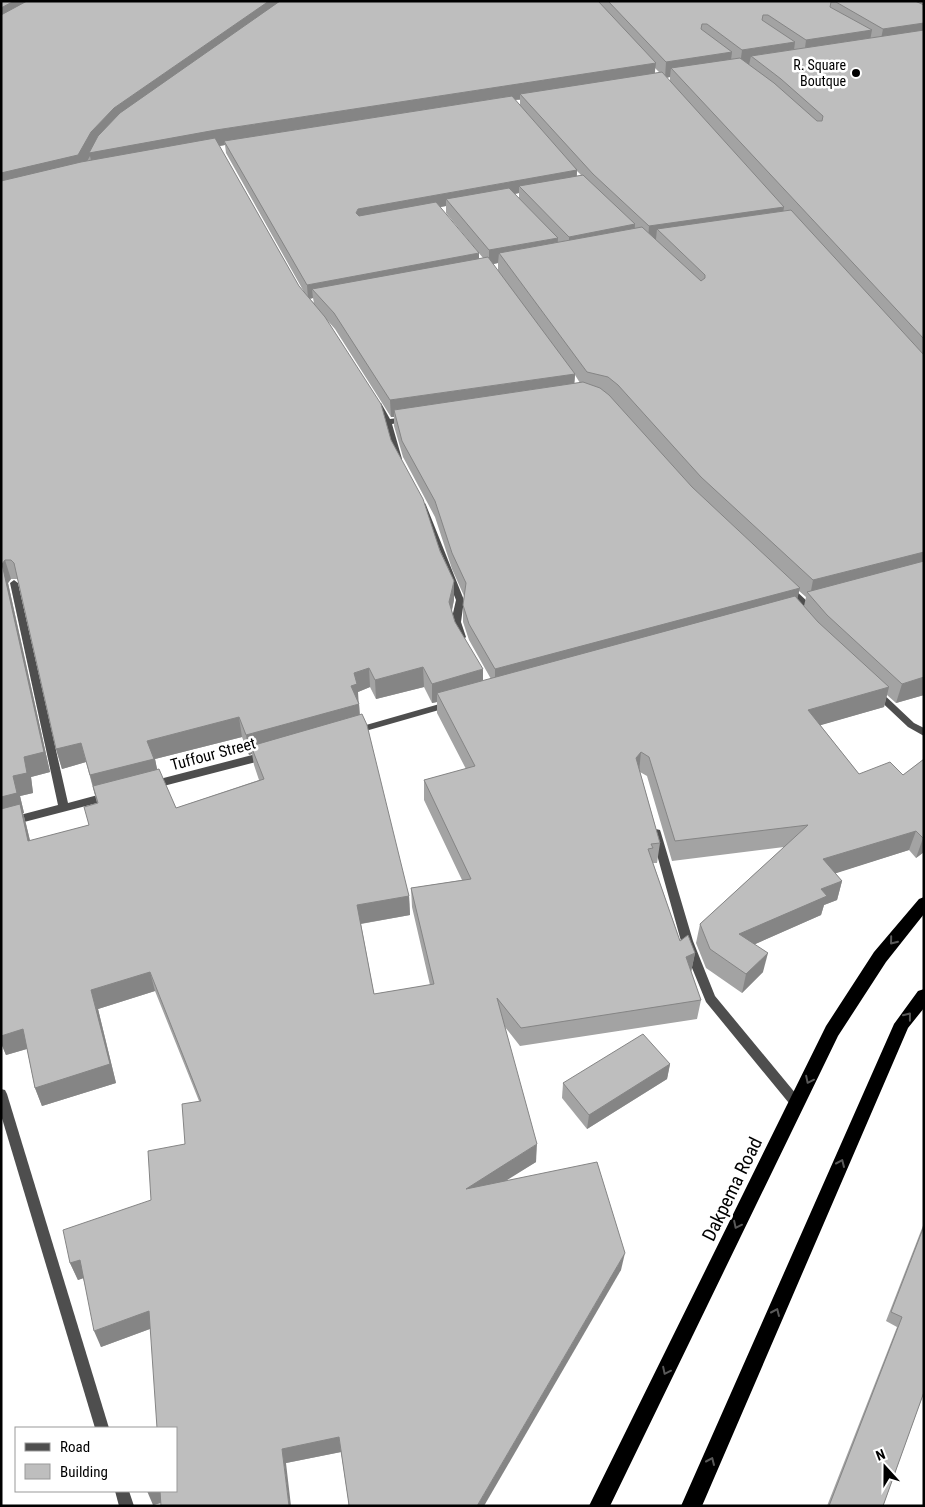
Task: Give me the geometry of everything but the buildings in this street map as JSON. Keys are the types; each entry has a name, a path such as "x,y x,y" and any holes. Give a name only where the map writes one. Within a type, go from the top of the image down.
{"highway":[{"name":"Dakpema Road","path":"600,1506 832,1031 880,957 924,903"},
{"path":"691,1506 902,1024 924,996"}],"street":[{"path":"375,401 388,422 397,458 402,466"},
{"path":"388,422 412,418"},
{"path":"415,492 429,518 446,570 460,600 456,622 467,650"},
{"path":"14,583 64,807"},
{"path":"785,586 811,604 792,609"},
{"path":"868,685 911,724 924,733"},
{"path":"341,735 464,700"},
{"name":"Tuffour Street","path":"141,788 275,753"},
{"path":"1,824 122,793"},
{"path":"653,823 687,941 710,999 797,1104"},
{"path":"1,1094 102,1427"},
{"path":"122,1492 127,1506"}],"place":[{"name":"R. Square Boutque","path":"856,73"}]}
